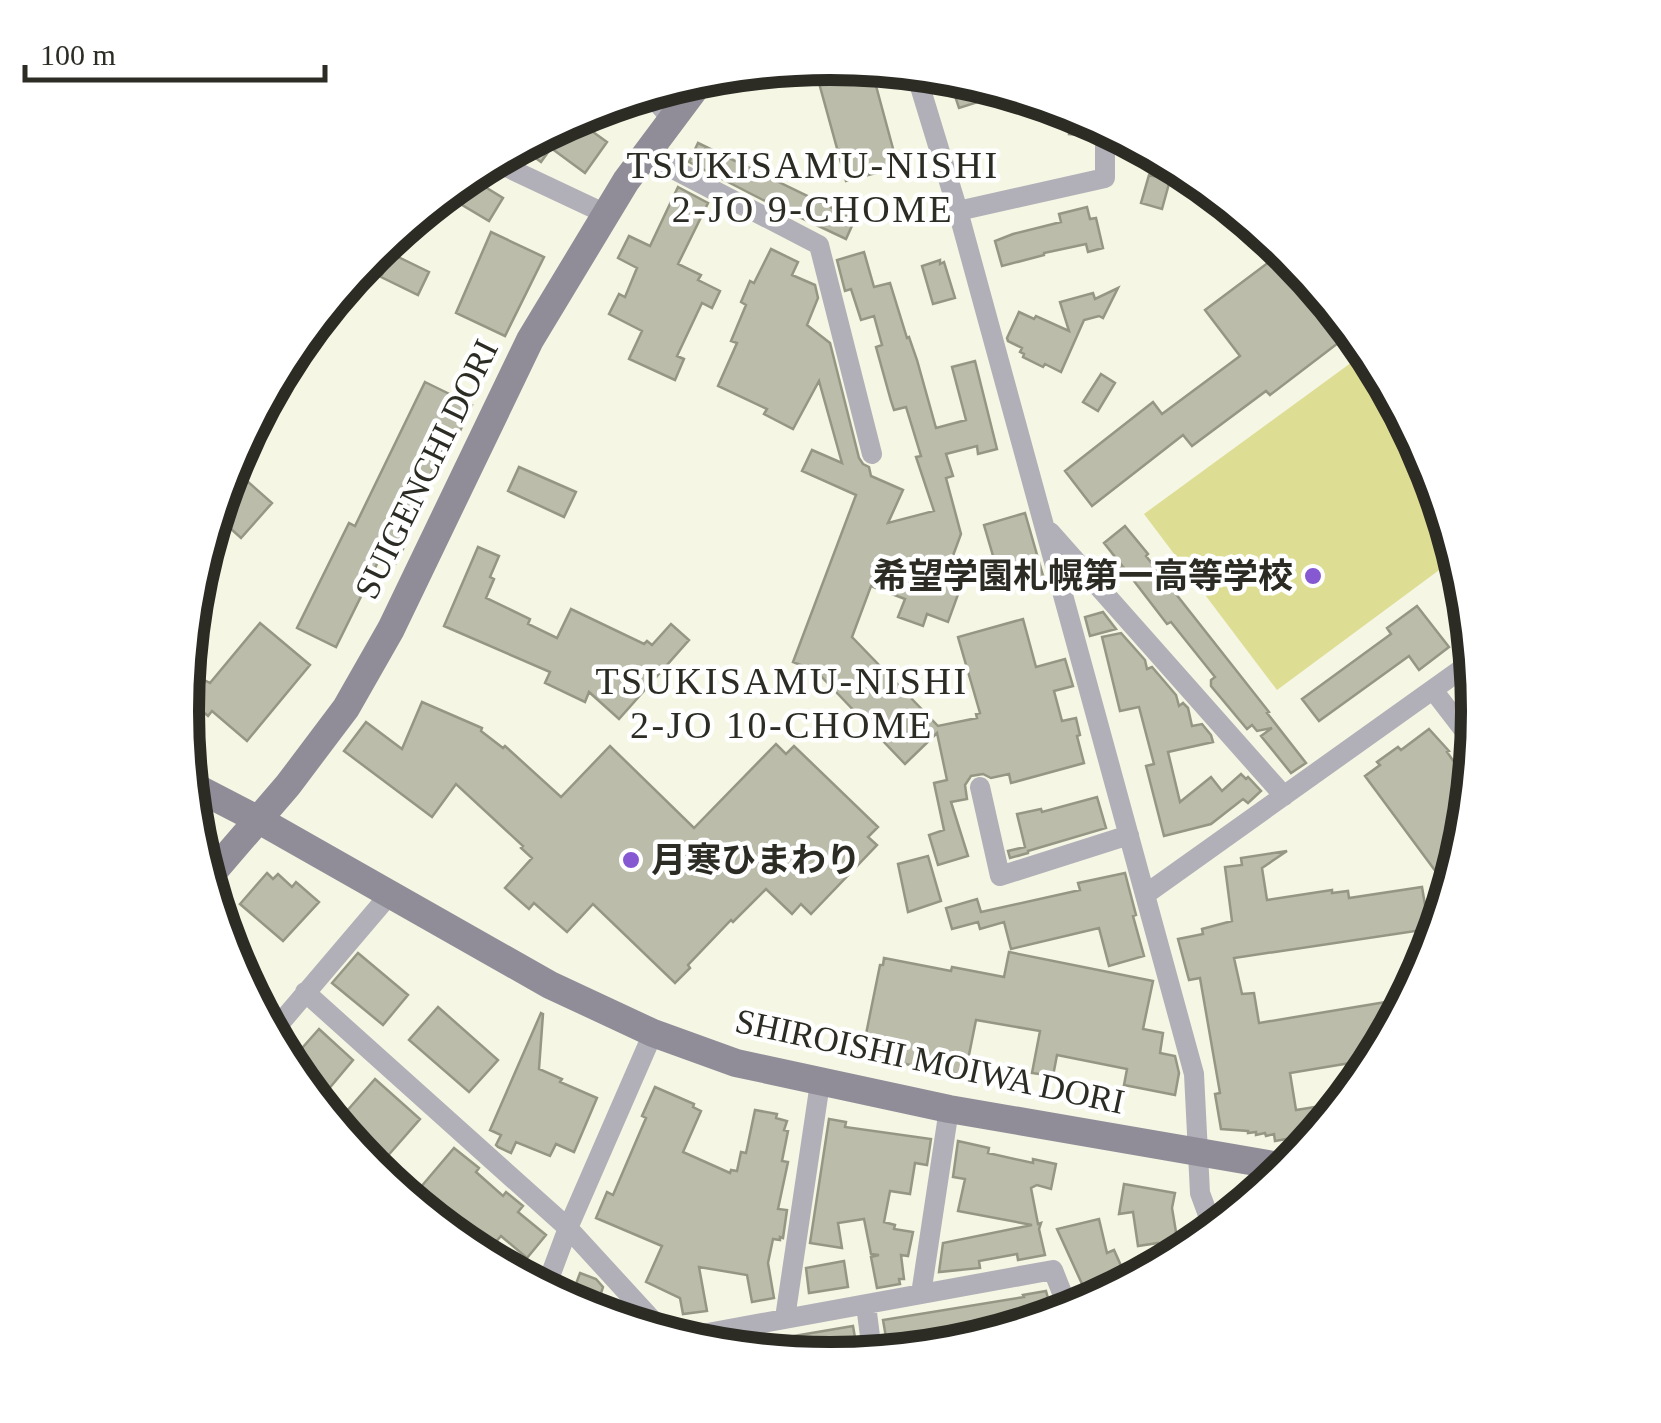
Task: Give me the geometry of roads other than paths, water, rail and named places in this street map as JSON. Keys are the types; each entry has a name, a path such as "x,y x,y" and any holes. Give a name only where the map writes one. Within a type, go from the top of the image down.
{"main road":[{"name":"SUIGENCHI DORI","path":"219,866 346,708 391,629 530,340 646,155 662,108"},
{"name":"SHIROISHI MOIWA DORI","path":"204,791 550,985 653,1033 736,1063 949,1108 1270,1164"}],"street":[{"path":"920,86 958,211 1194,1074 1200,1194 1209,1217"},
{"path":"958,211 1104,178 1105,143"},
{"path":"646,155 819,245 872,454"},
{"path":"508,169 606,214"},
{"path":"1045,526 1284,796"},
{"path":"1146,894 1461,670"},
{"path":"1433,690 1462,726"},
{"path":"980,787 1000,876 1130,835"},
{"path":"281,1022 390,894"},
{"path":"304,992 568,1228 650,1316"},
{"path":"550,1277 653,1033"},
{"path":"785,1318 820,1083"},
{"path":"922,1294 949,1108"},
{"path":"709,1331 1053,1270 1064,1298"},
{"path":"866,1304 871,1342"}],"place":[{"name":"希望学園札幌第一高等学校","path":"1313,576"},
{"name":"月寒ひまわり","path":"631,860"}],"district":[{"name":"TSUKISAMU-NISHI 2-JO 9-CHOME","path":"813,187"},
{"name":"TSUKISAMU-NISHI 2-JO 10-CHOME","path":"782,703"}]}
